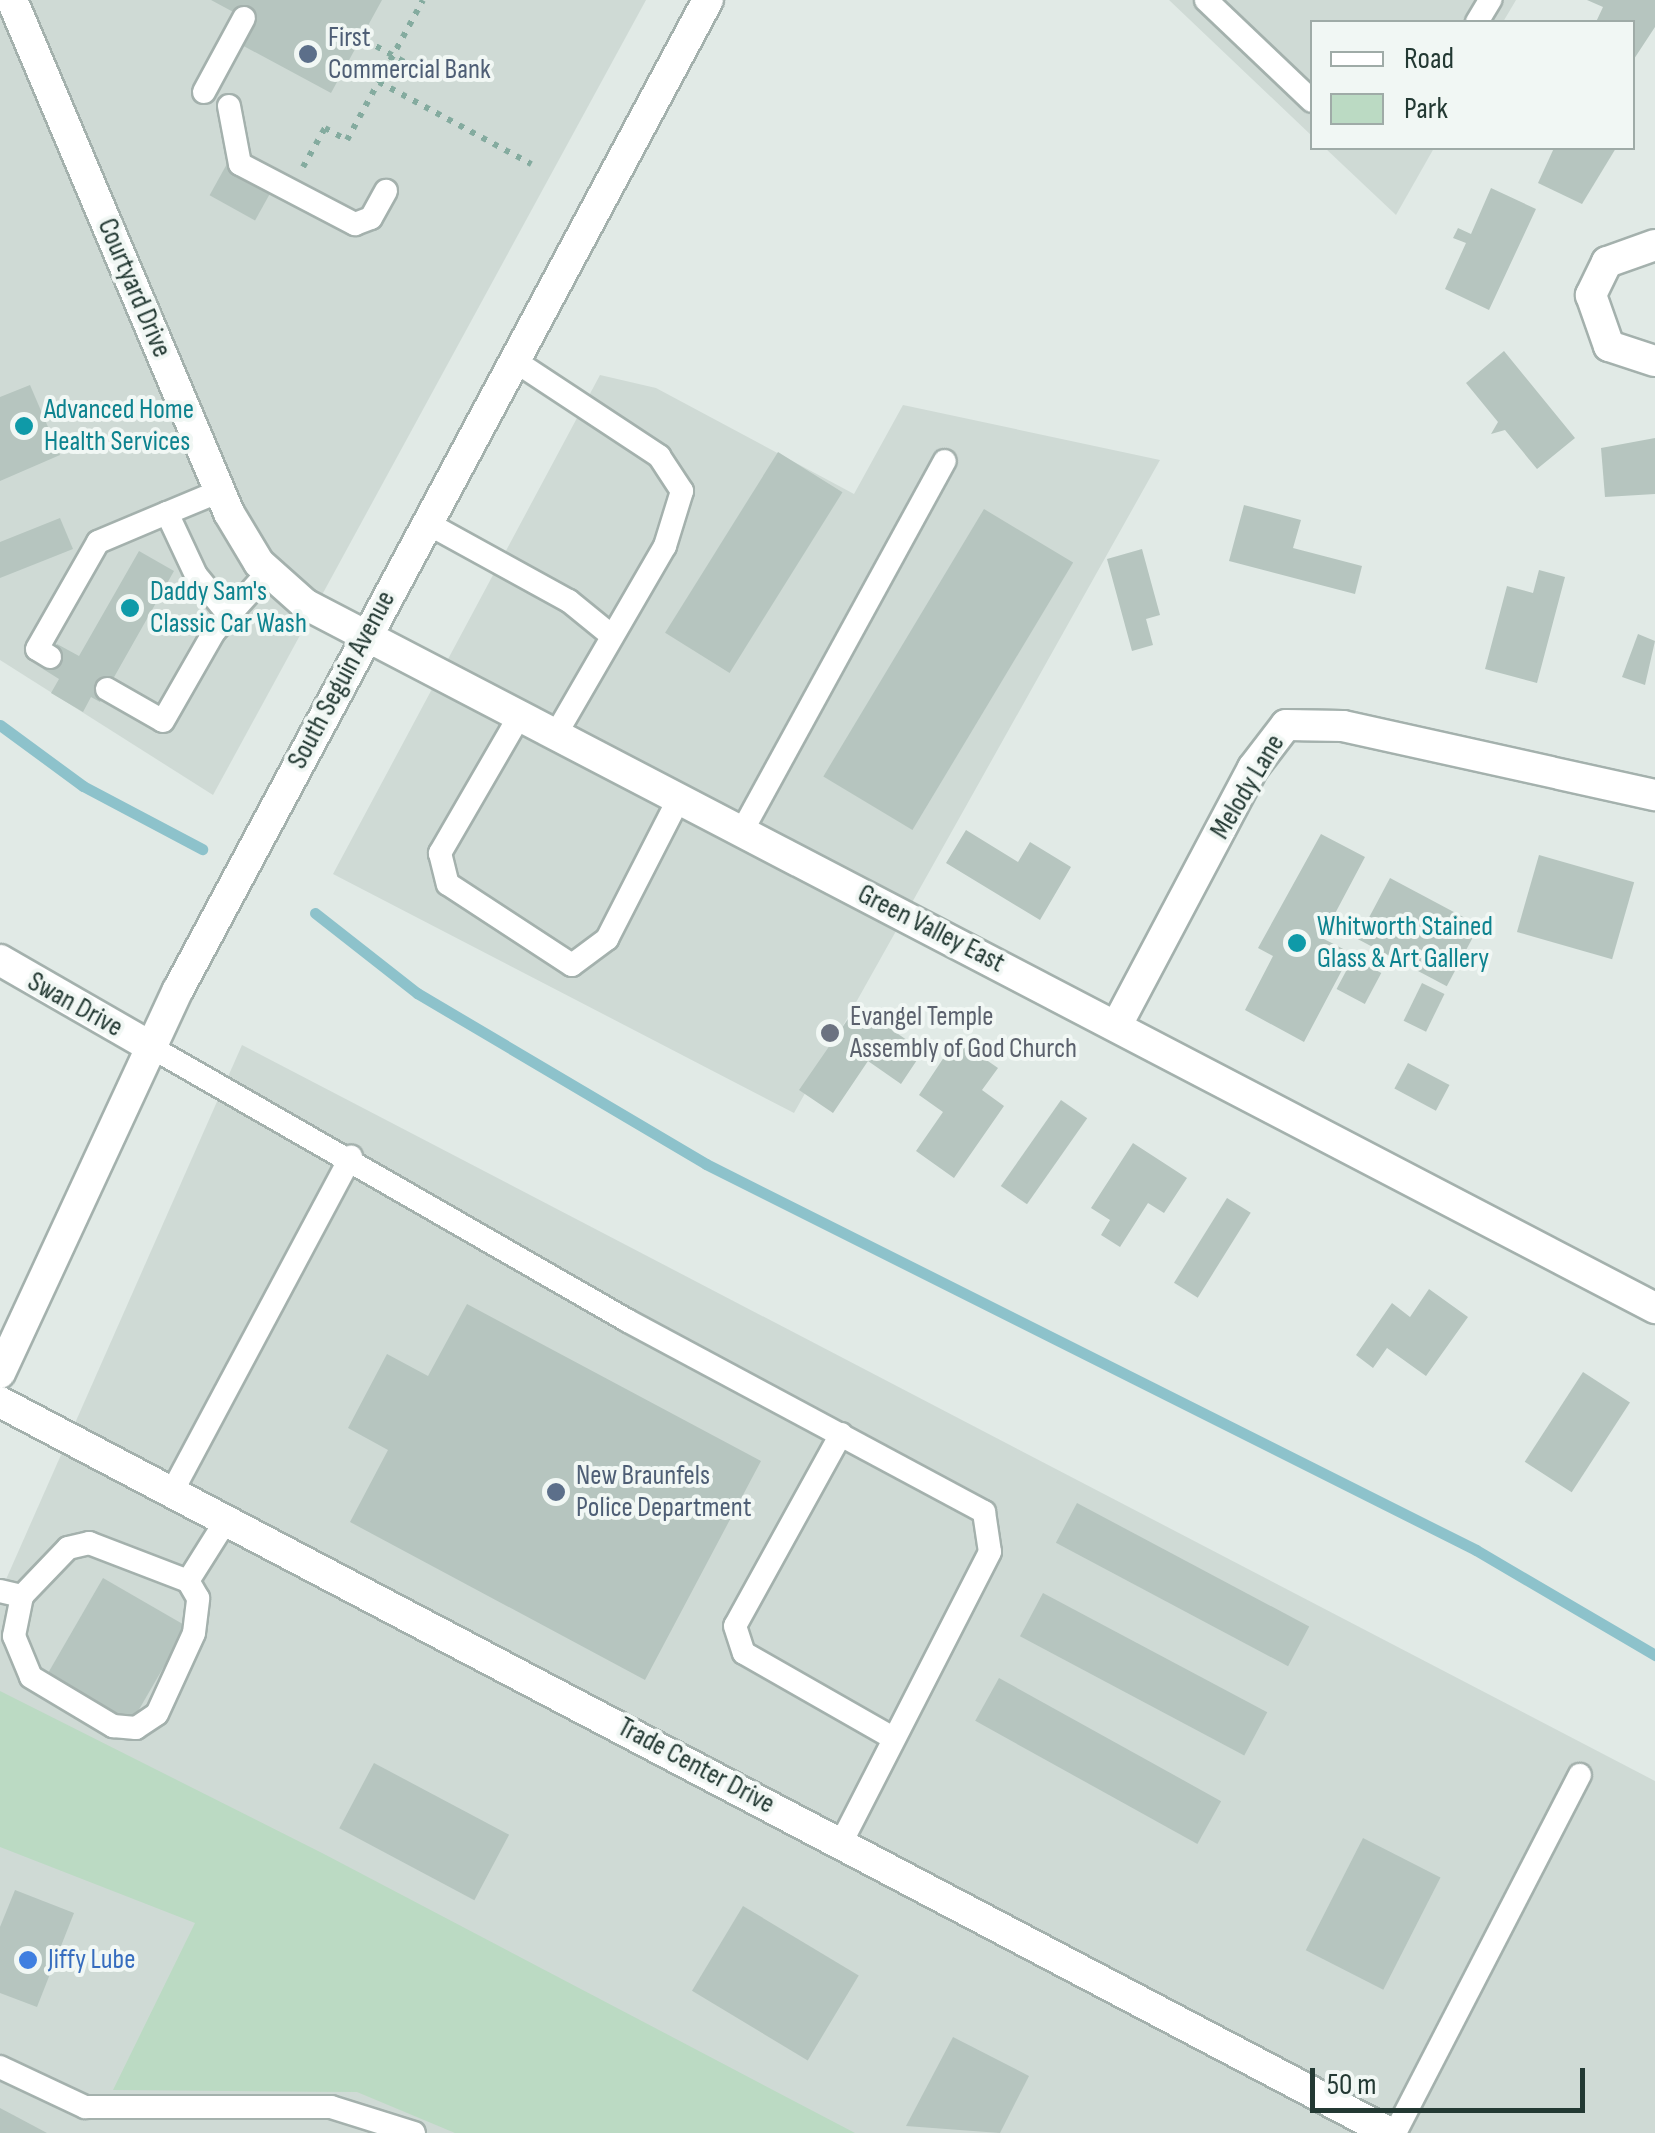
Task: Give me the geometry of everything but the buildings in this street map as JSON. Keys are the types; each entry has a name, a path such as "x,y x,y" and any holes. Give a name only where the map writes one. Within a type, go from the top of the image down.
{"street":[{"name":"Courtyard Drive","path":"12,0 220,491 268,572 365,636"},
{"name":"South Seguin Avenue","path":"0,1372 151,1046 365,636 708,0"},
{"path":"1655,245 1607,262 1591,294 1608,346 1655,361"},
{"name":"Green Valley East","path":"365,636 1118,1024 1655,1308"},
{"name":"Melody Lane","path":"1118,1024 1253,768 1286,725 1343,726 1655,794"},
{"name":"Swan Drive","path":"0,960 151,1046"},
{"name":"Trade Center Drive","path":"0,1402 1393,2133"}],"lane":[{"path":"1206,0 1310,99"},
{"path":"204,92 244,18"},
{"path":"229,106 233,159 290,192 362,224 386,191"},
{"path":"515,360 659,456 682,491 665,546 556,734"},
{"path":"741,832 946,461"},
{"path":"50,657 37,649 98,542 220,491"},
{"path":"167,513 196,575 228,614"},
{"path":"427,523 569,601 612,636"},
{"path":"107,689 163,721 228,614 268,572"},
{"path":"520,715 440,854 448,884 572,965 607,939 678,800"},
{"path":"151,1046 984,1512 992,1530 990,1552 841,1843"},
{"path":"173,1490 351,1157"},
{"path":"840,1434 735,1626 744,1653 893,1738"},
{"path":"188,1581 227,1518"},
{"path":"89,1543 188,1581 198,1598 194,1634 158,1714 136,1728 113,1726 31,1677 14,1636 11,1593 68,1548 89,1543"},
{"path":"1393,2133 1580,1776"},
{"path":"0,2067 85,2107 330,2107 414,2133"}],"path":[{"path":"290,192 325,128 347,140 424,0"},
{"path":"365,40 424,73"},
{"path":"379,82 530,164"}],"shaded area":[{"path":"0,0 646,0 213,795 0,660"},
{"path":"1169,0 1516,0 1504,20 1310,20 1310,134"},
{"path":"1327,150 1433,150 1396,215"},
{"path":"600,375 656,388 854,494 903,405 1160,460 794,1113 333,874"},
{"path":"242,1045 1655,1781 1655,2133 0,2133 0,1593"}],"green space":[{"path":"0,1691 324,1854 855,2133 455,2133 357,2092 113,2090 195,1923 0,1847"}],"waterway":[{"path":"0,725 83,786 202,849"},
{"path":"315,913 417,993 706,1164 1476,1550 1655,1655"}],"place":[{"name":"First Commercial Bank","path":"308,54"},
{"name":"Advanced Home Health Services","path":"24,426"},
{"name":"Daddy Sam's Classic Car Wash","path":"130,608"},
{"name":"Whitworth Stained Glass & Art Gallery","path":"1297,943"},
{"name":"Evangel Temple Assembly of God Church","path":"830,1033"},
{"name":"New Braunfels Police Department","path":"556,1492"},
{"name":"Jiffy Lube","path":"28,1960"}]}
